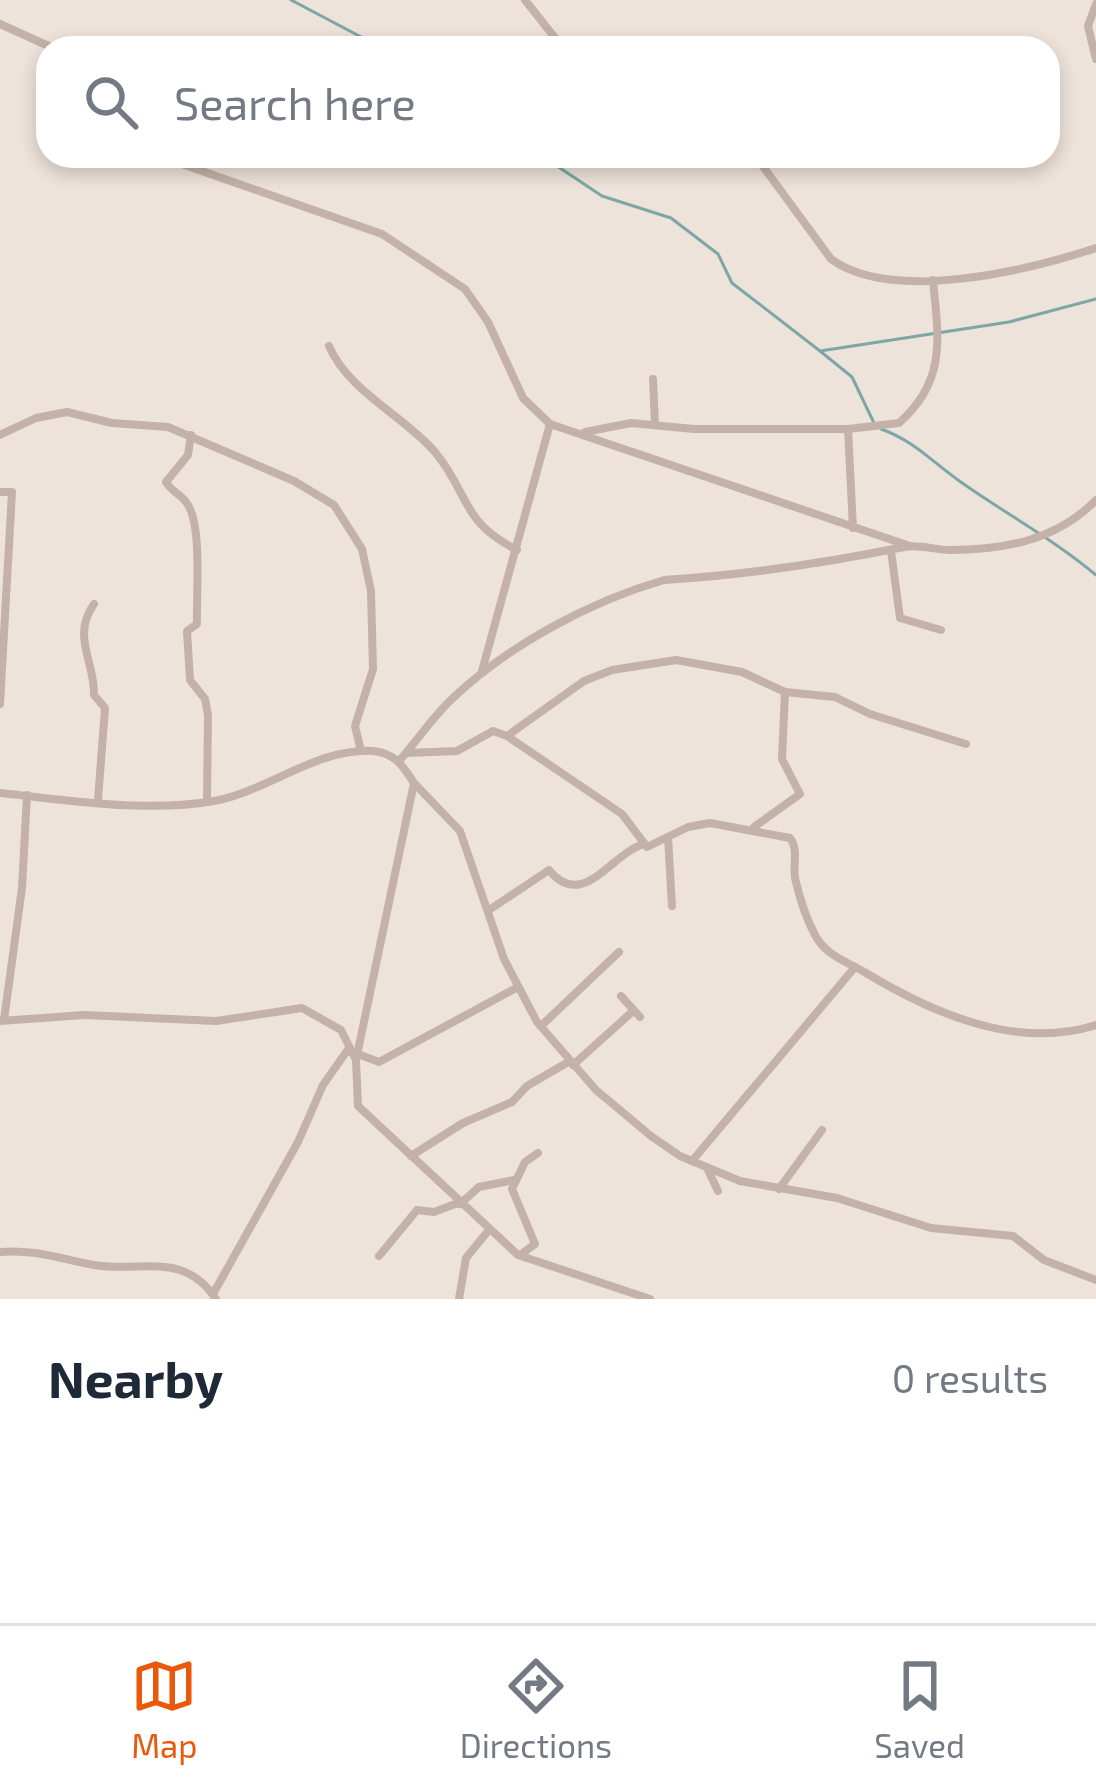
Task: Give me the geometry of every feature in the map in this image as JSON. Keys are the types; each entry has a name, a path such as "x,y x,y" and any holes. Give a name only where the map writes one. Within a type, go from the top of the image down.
{"street":[{"path":"524,0 552,36"},
{"path":"1096,4 1088,26 1096,59"},
{"path":"0,24 36,40"},
{"path":"193,168 382,234 465,289 488,322 523,398 552,424 910,546 949,550 1027,542 1049,535 1096,500"},
{"path":"764,168 831,259 846,270 933,280 1042,266 1096,248"},
{"path":"552,424 603,432 632,423 694,429 848,429 899,423 926,387 941,335 933,280"},
{"path":"329,346 347,375 432,448 479,529 517,550"},
{"path":"653,379 655,424"},
{"path":"0,435 36,418 67,412 190,435 314,492 334,506 354,533 370,591 374,653 355,726 361,751"},
{"path":"481,674 552,424"},
{"path":"848,429 854,528"},
{"path":"190,435 188,455 166,482 186,500 195,524 200,597 197,624 188,631 188,659 190,680 205,699 208,715 207,802"},
{"path":"0,492 12,493 0,704"},
{"path":"399,761 437,714 481,674 635,588 910,546"},
{"path":"891,551 900,618 941,630"},
{"path":"94,604 85,616 83,659 94,679 94,695 105,708 98,800"},
{"path":"507,736 584,681 656,661 701,662 785,692 835,697 870,714 966,744"},
{"path":"753,828 800,794 782,759 785,692"},
{"path":"407,753 458,751 493,731 622,814 640,844 651,847 698,824 753,828 793,840 795,881 817,940 839,961 914,1002 982,1025 1055,1034 1096,1025"},
{"path":"0,793 207,802 304,765 361,751 379,752 399,761 460,831 518,987 541,1026 615,1108 709,1170 779,1189 837,1198 931,1228 1012,1236 1044,1260 1096,1280"},
{"path":"0,1252 50,1252 110,1266 167,1264 201,1280 214,1296 298,1142 323,1085 354,1054 415,783"},
{"path":"27,795 22,889 2,1021 84,1015 216,1021 302,1008 341,1030 354,1054 363,1114 488,1231 518,1256 650,1299"},
{"path":"668,837 672,906"},
{"path":"489,910 549,870 563,882 586,885 607,873 618,856 640,844"},
{"path":"541,1026 619,952"},
{"path":"692,1162 856,967"},
{"path":"354,1054 379,1063 518,987"},
{"path":"411,1156 464,1123 512,1102 527,1086 559,1072 636,1015 621,996"},
{"path":"779,1189 822,1130"},
{"path":"379,1256 417,1210 434,1212 459,1204 479,1187 514,1180 538,1153"},
{"path":"709,1170 718,1191"},
{"path":"514,1180 514,1199 535,1244 518,1256"},
{"path":"459,1299 466,1258 488,1231"}],"waterway":[{"path":"291,0 359,36"},
{"path":"560,168 602,196 671,218 718,254 732,283 820,351 1009,322 1096,299"},
{"path":"820,351 852,377 874,423"},
{"path":"881,429 912,445 1096,575"}]}
